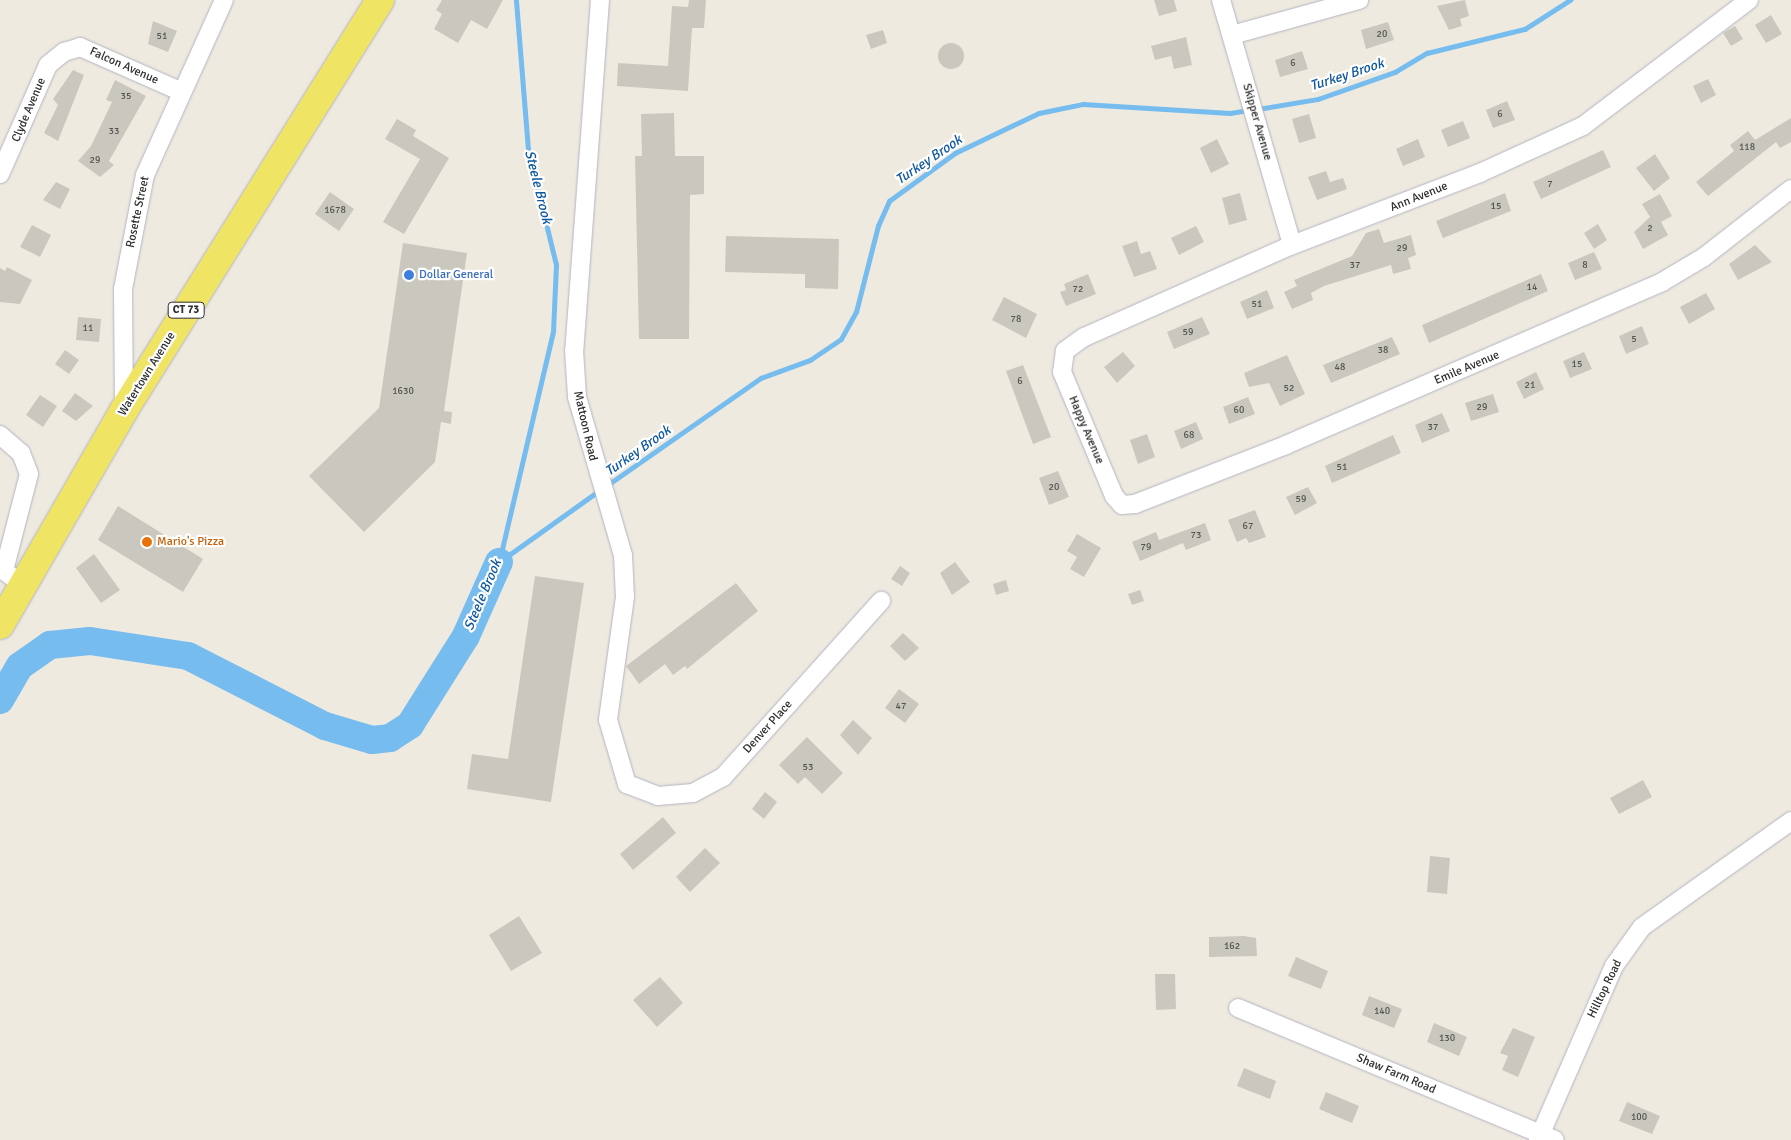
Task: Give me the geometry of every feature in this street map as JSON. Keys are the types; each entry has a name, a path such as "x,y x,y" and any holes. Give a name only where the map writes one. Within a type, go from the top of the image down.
{"main road":[{"name":"Watertown Avenue","path":"0,625 26,586 124,410 380,0"}],"street":[{"name":"Rosette Street","path":"124,410 123,289 145,175 224,0"},
{"name":"Mattoon Road","path":"600,0 574,350 576,397 599,482 623,555 625,597 608,720 627,784"},
{"name":"Skipper Avenue","path":"1221,0 1292,245"},
{"path":"1232,35 1359,0"},
{"name":"Ann Avenue","path":"1065,351 1084,337 1292,245 1558,140 1602,114 1749,0"},
{"name":"Falcon Avenue","path":"64,52 80,47 182,92"},
{"name":"Clyde Avenue","path":"0,174 48,65 64,52"},
{"name":"Emile Avenue","path":"1122,505 1136,504 1286,445 1662,282 1704,257 1791,189"},
{"name":"Happy Avenue","path":"1065,351 1062,372 1122,505"},
{"path":"0,435 21,453 28,474 4,571 26,586"},
{"name":"Denver Place","path":"627,784 658,796 692,793 723,777 881,601"},
{"name":"Hilltop Road","path":"1544,1138 1614,966 1642,927 1791,821"},
{"name":"Shaw Farm Road","path":"1238,1008 1544,1138"}],"building":[{"path":"442,0 503,0 487,29 471,20 458,43 434,29 442,14 436,10"},
{"path":"689,0 706,0 704,28 692,28 688,91 617,86 618,63 668,66 672,6 688,7"},
{"path":"1154,0 1174,0 1177,11 1159,16"},
{"path":"1465,0 1469,16 1460,19 1462,26 1449,30 1437,6"},
{"path":"1771,15 1782,34 1766,43 1755,25"},
{"path":"153,21 177,31 168,52 148,44"},
{"path":"1388,22 1394,40 1366,49 1361,30"},
{"path":"1735,26 1743,39 1731,46 1723,33"},
{"path":"883,30 887,43 871,49 866,35"},
{"path":"1186,37 1192,65 1174,69 1171,56 1155,60 1151,46"},
{"path":"951,43 960,47 964,56 960,65 951,69 942,65 938,56 942,47"},
{"path":"1302,51 1308,69 1280,77 1275,60"},
{"path":"73,70 84,75 58,141 44,133 58,105 53,99"},
{"path":"1708,79 1716,95 1701,103 1693,86"},
{"path":"115,80 146,96 109,161 114,165 100,177 78,161 91,146 112,102 106,100"},
{"path":"1507,101 1515,120 1493,128 1486,110"},
{"path":"674,113 675,156 704,156 704,194 690,195 689,339 639,339 635,156 642,156 641,114"},
{"path":"1309,114 1316,138 1299,143 1292,119"},
{"path":"1791,118 1791,142 1780,148 1776,142 1708,196 1696,182 1734,151 1730,145 1748,131 1755,140"},
{"path":"397,119 416,130 413,136 449,158 404,234 383,222 420,159 385,139"},
{"path":"1463,121 1470,138 1448,147 1441,130"},
{"path":"1217,139 1229,164 1211,173 1200,148"},
{"path":"1418,139 1425,157 1403,166 1396,149"},
{"path":"1603,150 1611,167 1541,199 1533,182"},
{"path":"1655,154 1670,178 1654,191 1636,168"},
{"path":"1326,171 1330,182 1343,178 1347,189 1317,200 1308,177"},
{"path":"56,182 70,189 60,209 43,200"},
{"path":"330,192 354,209 339,231 315,214"},
{"path":"1240,193 1247,220 1229,225 1222,198"},
{"path":"1505,193 1511,211 1443,238 1436,221"},
{"path":"1660,194 1672,216 1661,222 1668,235 1643,249 1634,232 1650,217 1642,204"},
{"path":"1598,224 1607,240 1594,249 1584,233"},
{"path":"32,225 51,235 40,257 20,247"},
{"path":"1196,226 1204,242 1179,255 1171,238"},
{"path":"1379,229 1384,243 1411,235 1416,255 1408,258 1411,269 1393,274 1391,265 1324,286 1311,293 1313,300 1292,309 1284,292 1297,286 1294,280 1352,256 1366,233"},
{"path":"726,236 839,239 838,289 805,288 805,274 725,272"},
{"path":"1137,241 1141,254 1150,251 1157,269 1134,277 1122,246"},
{"path":"403,243 467,253 444,411 452,412 451,424 441,422 435,462 364,532 309,476 379,408"},
{"path":"1755,245 1772,262 1738,280 1729,264"},
{"path":"1594,252 1602,269 1575,280 1568,263"},
{"path":"7,267 32,280 20,304 0,302 0,268 5,271"},
{"path":"1088,274 1096,294 1066,306 1060,292 1066,290 1064,284"},
{"path":"1541,274 1548,291 1429,343 1422,325"},
{"path":"1267,290 1274,308 1247,319 1240,302"},
{"path":"1706,293 1715,309 1689,324 1680,307"},
{"path":"1004,297 1037,314 1026,338 992,320"},
{"path":"78,317 101,319 99,342 76,340"},
{"path":"1202,317 1210,334 1174,349 1167,332"},
{"path":"1642,326 1649,344 1626,354 1619,336"},
{"path":"1392,337 1400,354 1331,383 1323,365"},
{"path":"65,350 79,360 69,374 55,364"},
{"path":"1123,352 1135,366 1117,383 1104,367"},
{"path":"1584,352 1592,369 1570,378 1563,361"},
{"path":"1287,355 1305,394 1280,406 1269,383 1249,387 1244,373"},
{"path":"1023,365 1051,437 1033,444 1006,371"},
{"path":"1536,372 1544,389 1524,399 1516,382"},
{"path":"75,393 93,406 76,421 62,411"},
{"path":"1493,394 1499,412 1471,421 1465,403"},
{"path":"40,395 57,406 43,427 26,415"},
{"path":"1248,397 1255,414 1229,424 1223,407"},
{"path":"1442,413 1450,431 1422,443 1415,425"},
{"path":"1196,422 1203,439 1181,449 1174,431"},
{"path":"1147,434 1155,457 1138,464 1130,440"},
{"path":"1393,435 1401,453 1332,483 1325,466"},
{"path":"1058,471 1069,497 1049,505 1039,478"},
{"path":"1308,487 1317,503 1295,515 1286,497"},
{"path":"118,506 203,559 183,592 98,540"},
{"path":"1255,510 1266,537 1249,543 1246,538 1237,542 1228,520"},
{"path":"1205,523 1211,540 1186,550 1183,543 1140,561 1132,542 1156,532 1159,540"},
{"path":"1077,534 1101,548 1084,577 1070,569 1077,557 1067,551"},
{"path":"94,554 120,590 101,603 76,568"},
{"path":"955,562 970,582 952,595 940,573"},
{"path":"900,566 910,573 902,586 891,579"},
{"path":"535,576 584,583 551,802 467,789 472,754 508,759"},
{"path":"1006,580 1009,591 996,595 993,584"},
{"path":"736,583 758,611 687,669 685,666 673,675 665,664 639,684 626,666"},
{"path":"1140,590 1144,601 1132,605 1128,594"},
{"path":"903,633 919,648 905,661 890,646"},
{"path":"899,689 919,704 905,723 885,708"},
{"path":"853,720 872,738 858,755 840,735"},
{"path":"807,737 843,773 822,794 805,777 798,784 779,765"},
{"path":"1643,780 1652,797 1619,814 1610,798"},
{"path":"765,792 777,802 764,819 752,809"},
{"path":"663,817 676,833 633,870 620,854"},
{"path":"705,848 720,863 690,892 676,877"},
{"path":"1430,856 1450,858 1447,894 1427,892"},
{"path":"519,916 542,953 511,971 489,935"},
{"path":"1244,936 1256,938 1257,956 1209,957 1209,937"},
{"path":"1296,957 1328,971 1321,989 1288,976"},
{"path":"1155,974 1175,974 1176,1009 1156,1010"},
{"path":"660,977 683,1003 657,1027 633,1000"},
{"path":"1369,996 1402,1009 1394,1028 1362,1015"},
{"path":"1434,1023 1467,1037 1459,1056 1427,1042"},
{"path":"1513,1028 1535,1037 1518,1077 1502,1070 1508,1056 1500,1053"},
{"path":"1244,1068 1276,1081 1270,1099 1237,1086"},
{"path":"1326,1092 1359,1106 1352,1123 1319,1109"},
{"path":"1627,1102 1660,1116 1652,1134 1619,1121"}],"waterway":[{"name":"Steele Brook","path":"499,562 553,331 556,265 528,150 516,0"},
{"name":"Turkey Brook","path":"1258,109 1318,99 1395,72 1427,53 1525,29 1570,0"},
{"name":"Turkey Brook","path":"606,486 761,378 810,360 841,339 856,312 878,226 889,201 955,153 1039,113 1083,104 1230,113 1248,110"},
{"name":"Turkey Brook","path":"499,562 600,490"},
{"name":"Steele Brook","path":"0,700 20,666 50,645 90,641 188,656 325,726 372,740 390,738 410,725 466,636 499,562"}],"place":[{"name":"Dollar General","path":"409,275"},
{"name":"Mario's Pizza","path":"147,542"}]}
